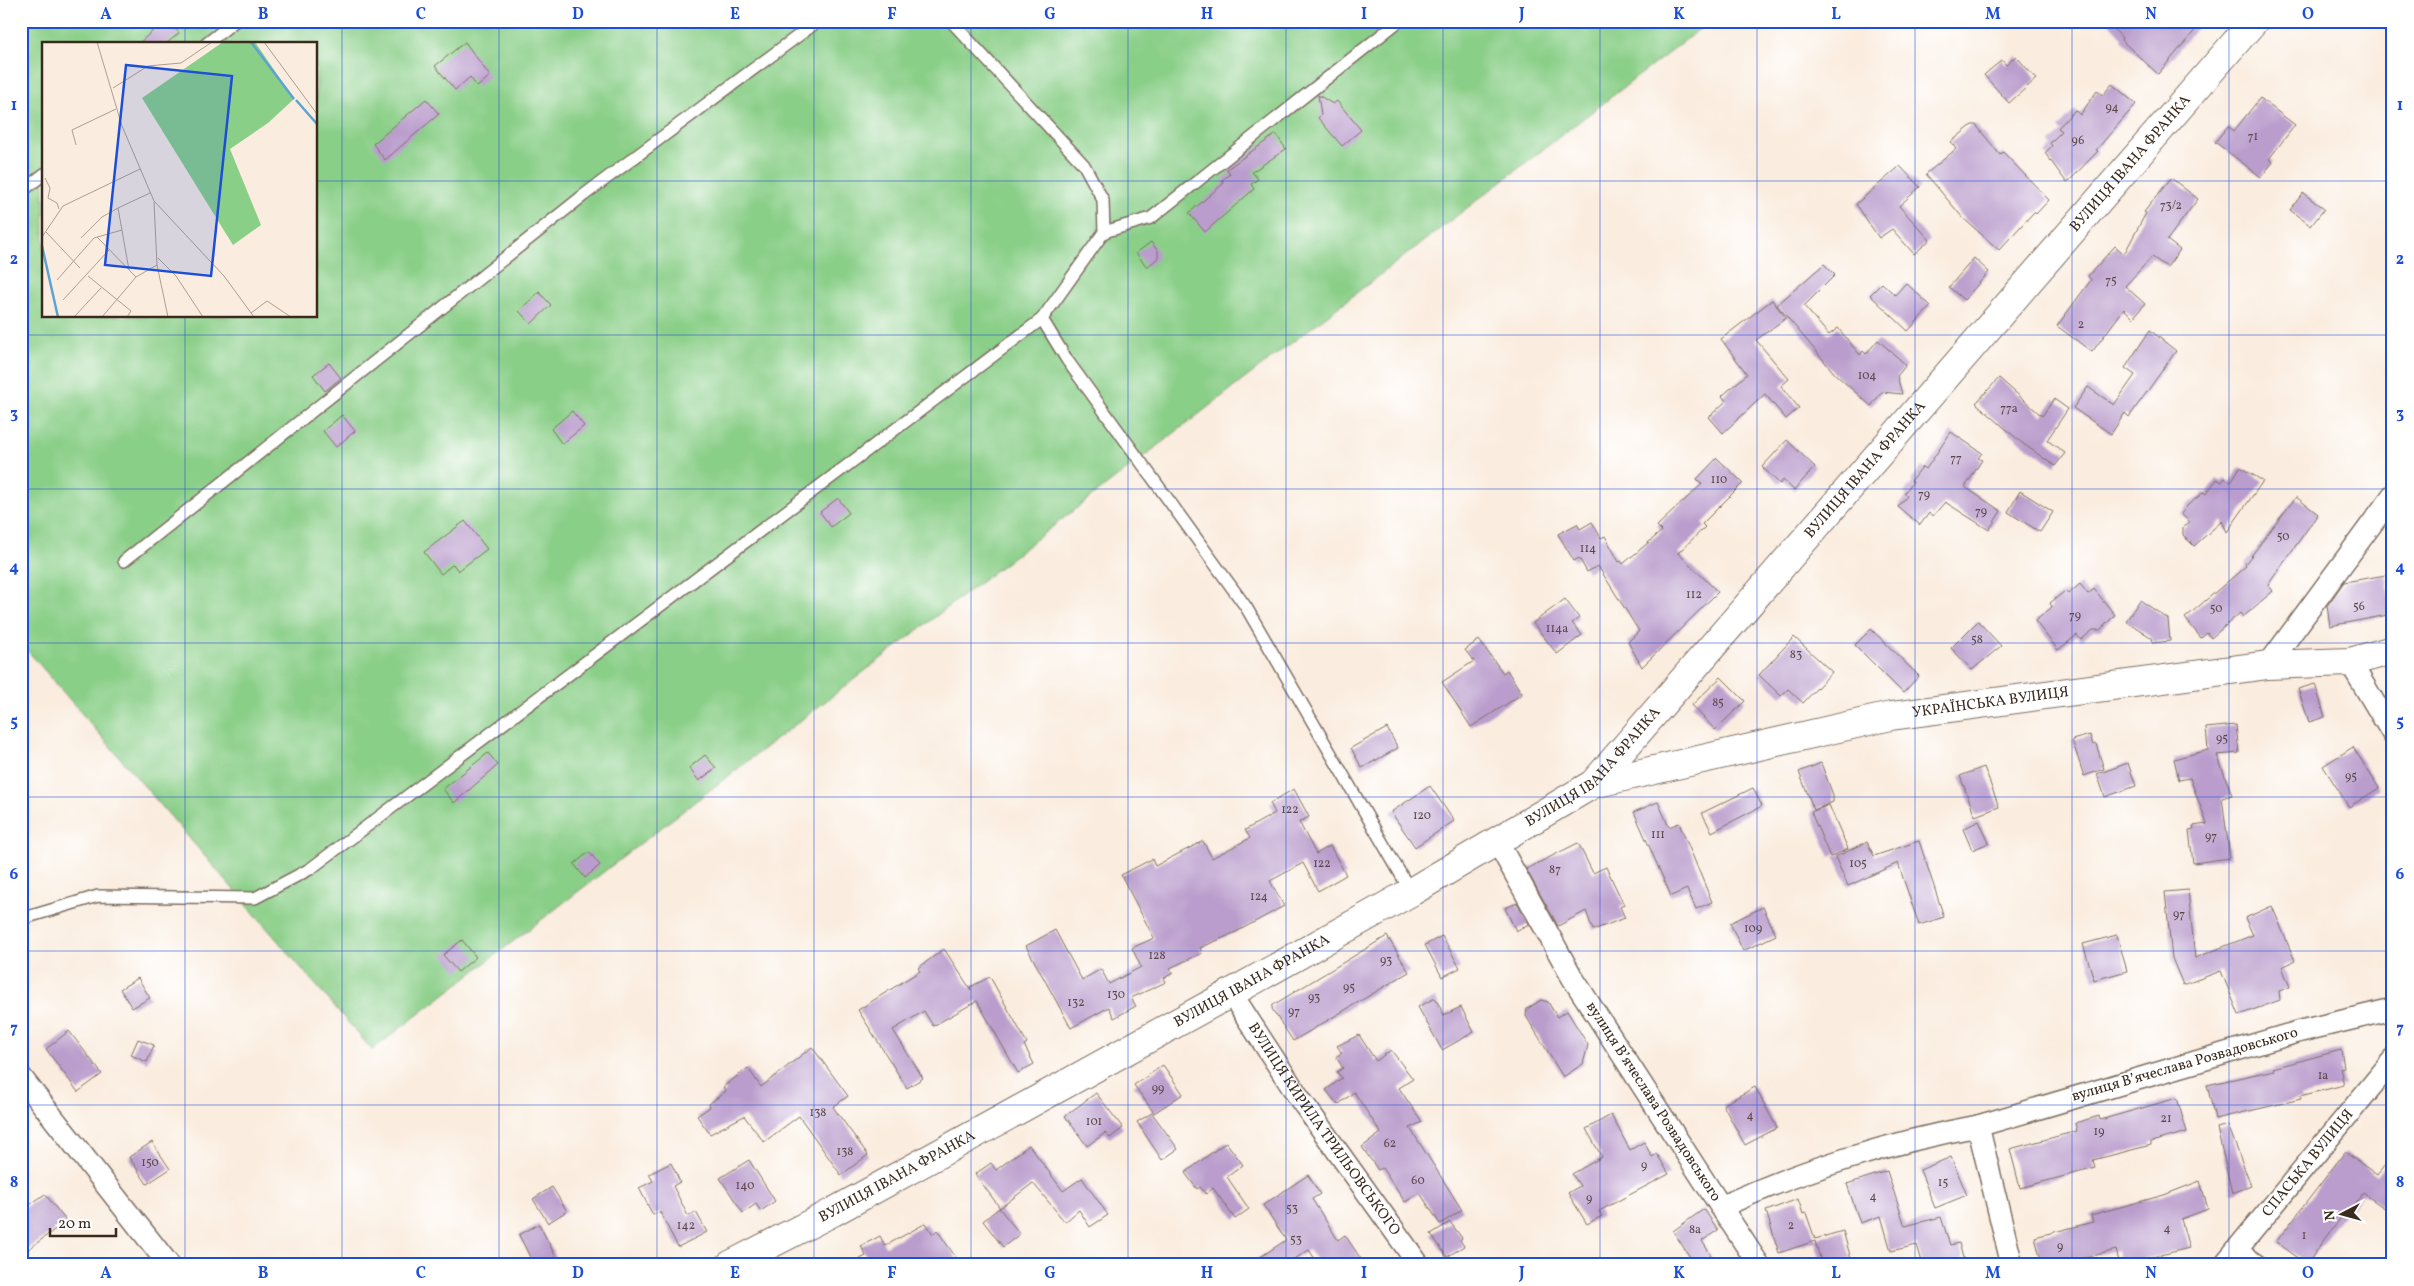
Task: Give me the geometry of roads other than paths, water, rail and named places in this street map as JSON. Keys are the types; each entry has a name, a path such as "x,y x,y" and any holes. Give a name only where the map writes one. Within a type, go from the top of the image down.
{"street":[{"name":"ВУЛИЦЯ ІВАНА ФРАНКА","path":"730,1265 834,1212 1231,993 1411,892 1593,784 2254,21"},
{"path":"2268,665 2393,495"},
{"name":"УКРАЇНСЬКА ВУЛИЦЯ","path":"1593,784 1891,716 2268,665 2350,662 2393,650"},
{"path":"2350,662 2393,734"},
{"name":"вулиця Вʼячеслава Розвадовського","path":"1497,841 1572,977 1721,1207 1764,1187 1945,1132 1978,1126 2301,1031 2393,1010"},
{"name":"ВУЛИЦЯ КИРИЛА ТРИЛЬОВСЬКОГО","path":"1231,993 1300,1099 1420,1265"},
{"name":"СПАСЬКА ВУЛИЦЯ","path":"2230,1258 2393,1060"},
{"path":"21,1077 169,1265"},
{"path":"1978,1126 2012,1265"},
{"path":"1721,1207 1759,1265"},
{"path":"2230,1258 2256,1265"}],"lane":[{"path":"209,42 235,21"},
{"path":"124,561 584,195 818,21"},
{"path":"21,919 98,896 255,898 310,870 1042,319 1104,232 1103,200 1084,165 951,21"},
{"path":"1104,232 1151,218 1399,21"},
{"path":"21,192 42,176"},
{"path":"1042,319 1067,360 1246,607 1411,892"}]}
